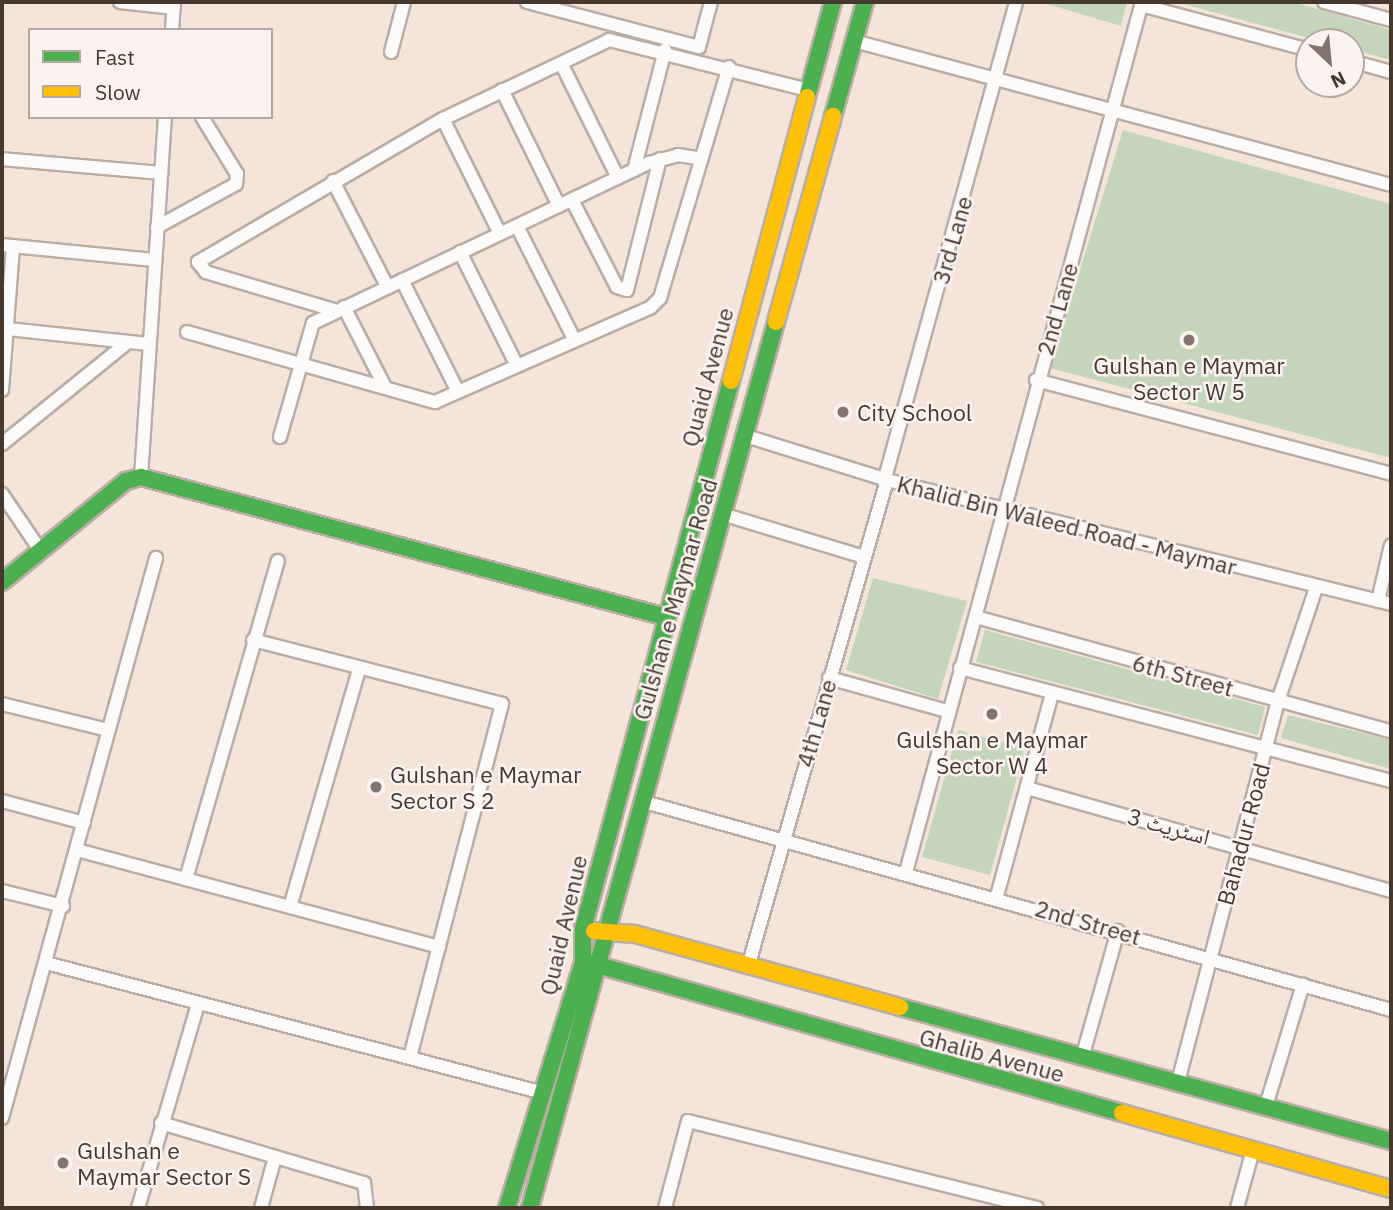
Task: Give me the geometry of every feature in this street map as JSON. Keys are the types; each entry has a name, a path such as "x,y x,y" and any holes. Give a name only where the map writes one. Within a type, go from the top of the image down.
{"main road":[{"name":"Quaid Avenue","path":"507,1208 540,1092 590,963 583,929 833,2"},
{"name":"Gulshan e Maymar Road","path":"530,1208 590,963 603,934 746,436 865,2"},
{"path":"2,582 126,481 141,477 666,617"},
{"name":"Ghalib Avenue","path":"583,929 603,934 635,933 748,967 1391,1141"},
{"name":"Ghalib Avenue","path":"590,963 616,975 1391,1189"}],"street":[{"path":"120,2 174,5 172,28"},
{"path":"391,52 404,2"},
{"path":"527,2 699,47 711,2"},
{"name":"3rd Lane","path":"886,479 1016,2"},
{"path":"1324,2 1391,20"},
{"path":"1142,3 1295,46"},
{"name":"2nd Lane","path":"976,617 1006,510 1036,380 1114,113 1142,3"},
{"path":"384,385 339,309 206,272 198,262 443,118 617,38 808,90"},
{"path":"854,41 1114,113 1391,185"},
{"path":"634,170 665,50"},
{"path":"561,62 618,178"},
{"path":"1365,65 1391,72"},
{"path":"187,332 299,360 384,385 426,401 458,392 660,298 698,159 729,67"},
{"path":"502,90 559,206"},
{"path":"443,118 500,234"},
{"path":"141,477 165,119"},
{"path":"157,227 236,184 237,174 203,119"},
{"path":"2,159 161,173"},
{"path":"280,438 299,360 313,323 634,170 660,159 698,159"},
{"path":"572,200 617,287 627,290 660,159"},
{"path":"333,181 387,286"},
{"path":"517,226 573,339"},
{"path":"2,390 8,329 8,246 154,260"},
{"path":"460,252 517,366"},
{"path":"402,280 458,392"},
{"path":"8,329 148,344"},
{"path":"2,444 128,342"},
{"path":"1036,380 1391,474"},
{"name":"Khalid Bin Waleed Road - Maymar","path":"746,436 886,479 1316,588 1391,604"},
{"name":"4th Lane","path":"748,967 861,556 886,479"},
{"path":"2,494 40,550"},
{"path":"722,514 861,556"},
{"path":"1378,601 1391,545"},
{"path":"2,1118 6,1091 63,906 156,558"},
{"path":"186,879 278,561"},
{"name":"Bahadur Road","path":"1178,1082 1278,701 1316,588"},
{"path":"906,872 947,711 976,617"},
{"name":"6th Street","path":"976,617 1391,731"},
{"path":"253,640 502,704 410,1057"},
{"path":"960,668 1391,781"},
{"path":"290,907 359,669"},
{"path":"829,678 947,711"},
{"path":"997,896 1052,693"},
{"path":"2,704 108,730"},
{"name":"اسٹریٹ 3","path":"1027,788 1240,846 1391,891"},
{"path":"2,801 84,823"},
{"name":"2nd Street","path":"641,801 997,896 1391,1010"},
{"path":"77,850 439,947"},
{"path":"2,891 63,906"},
{"path":"1082,1058 1118,931"},
{"path":"46,963 540,1092"},
{"path":"1266,1106 1303,984"},
{"path":"138,1208 198,1004"},
{"path":"665,1208 688,1121 1037,1208"},
{"path":"161,1124 365,1183 367,1208"},
{"path":"1237,1208 1252,1150"},
{"path":"261,1208 275,1157"}],"green space":[{"path":"1040,2 1127,2 1121,26"},
{"path":"1176,2 1293,2 1391,30 1391,60 1365,53 1365,28 1295,28 1295,34"},
{"path":"1123,130 1391,204 1391,458 1050,368"},
{"path":"873,578 967,601 938,699 846,670"},
{"path":"985,630 1265,707 1258,735 976,662"},
{"path":"1288,715 1391,740 1391,769 1281,738"},
{"path":"958,730 1025,748 990,875 922,857"}],"traffic: fast":[{"path":"807,97 833,2"},
{"path":"833,116 865,2"},
{"path":"530,1208 776,322"},
{"path":"507,1208 583,962 583,929 731,381"},
{"path":"2,582 126,481 141,477 666,617"},
{"path":"587,962 1122,1113"},
{"path":"900,1007 1391,1141"}],"traffic: slow":[{"path":"731,381 807,97"},
{"path":"776,322 833,116"},
{"path":"594,931 635,934 900,1007"},
{"path":"1122,1113 1391,1189"}],"place":[{"name":"Gulshan e Maymar Sector W 5","path":"1189,340"},
{"name":"City School","path":"843,412"},
{"name":"Gulshan e Maymar Sector W 4","path":"992,714"},
{"name":"Gulshan e Maymar Sector S 2","path":"376,787"},
{"name":"Gulshan e Maymar Sector S","path":"63,1163"}]}
